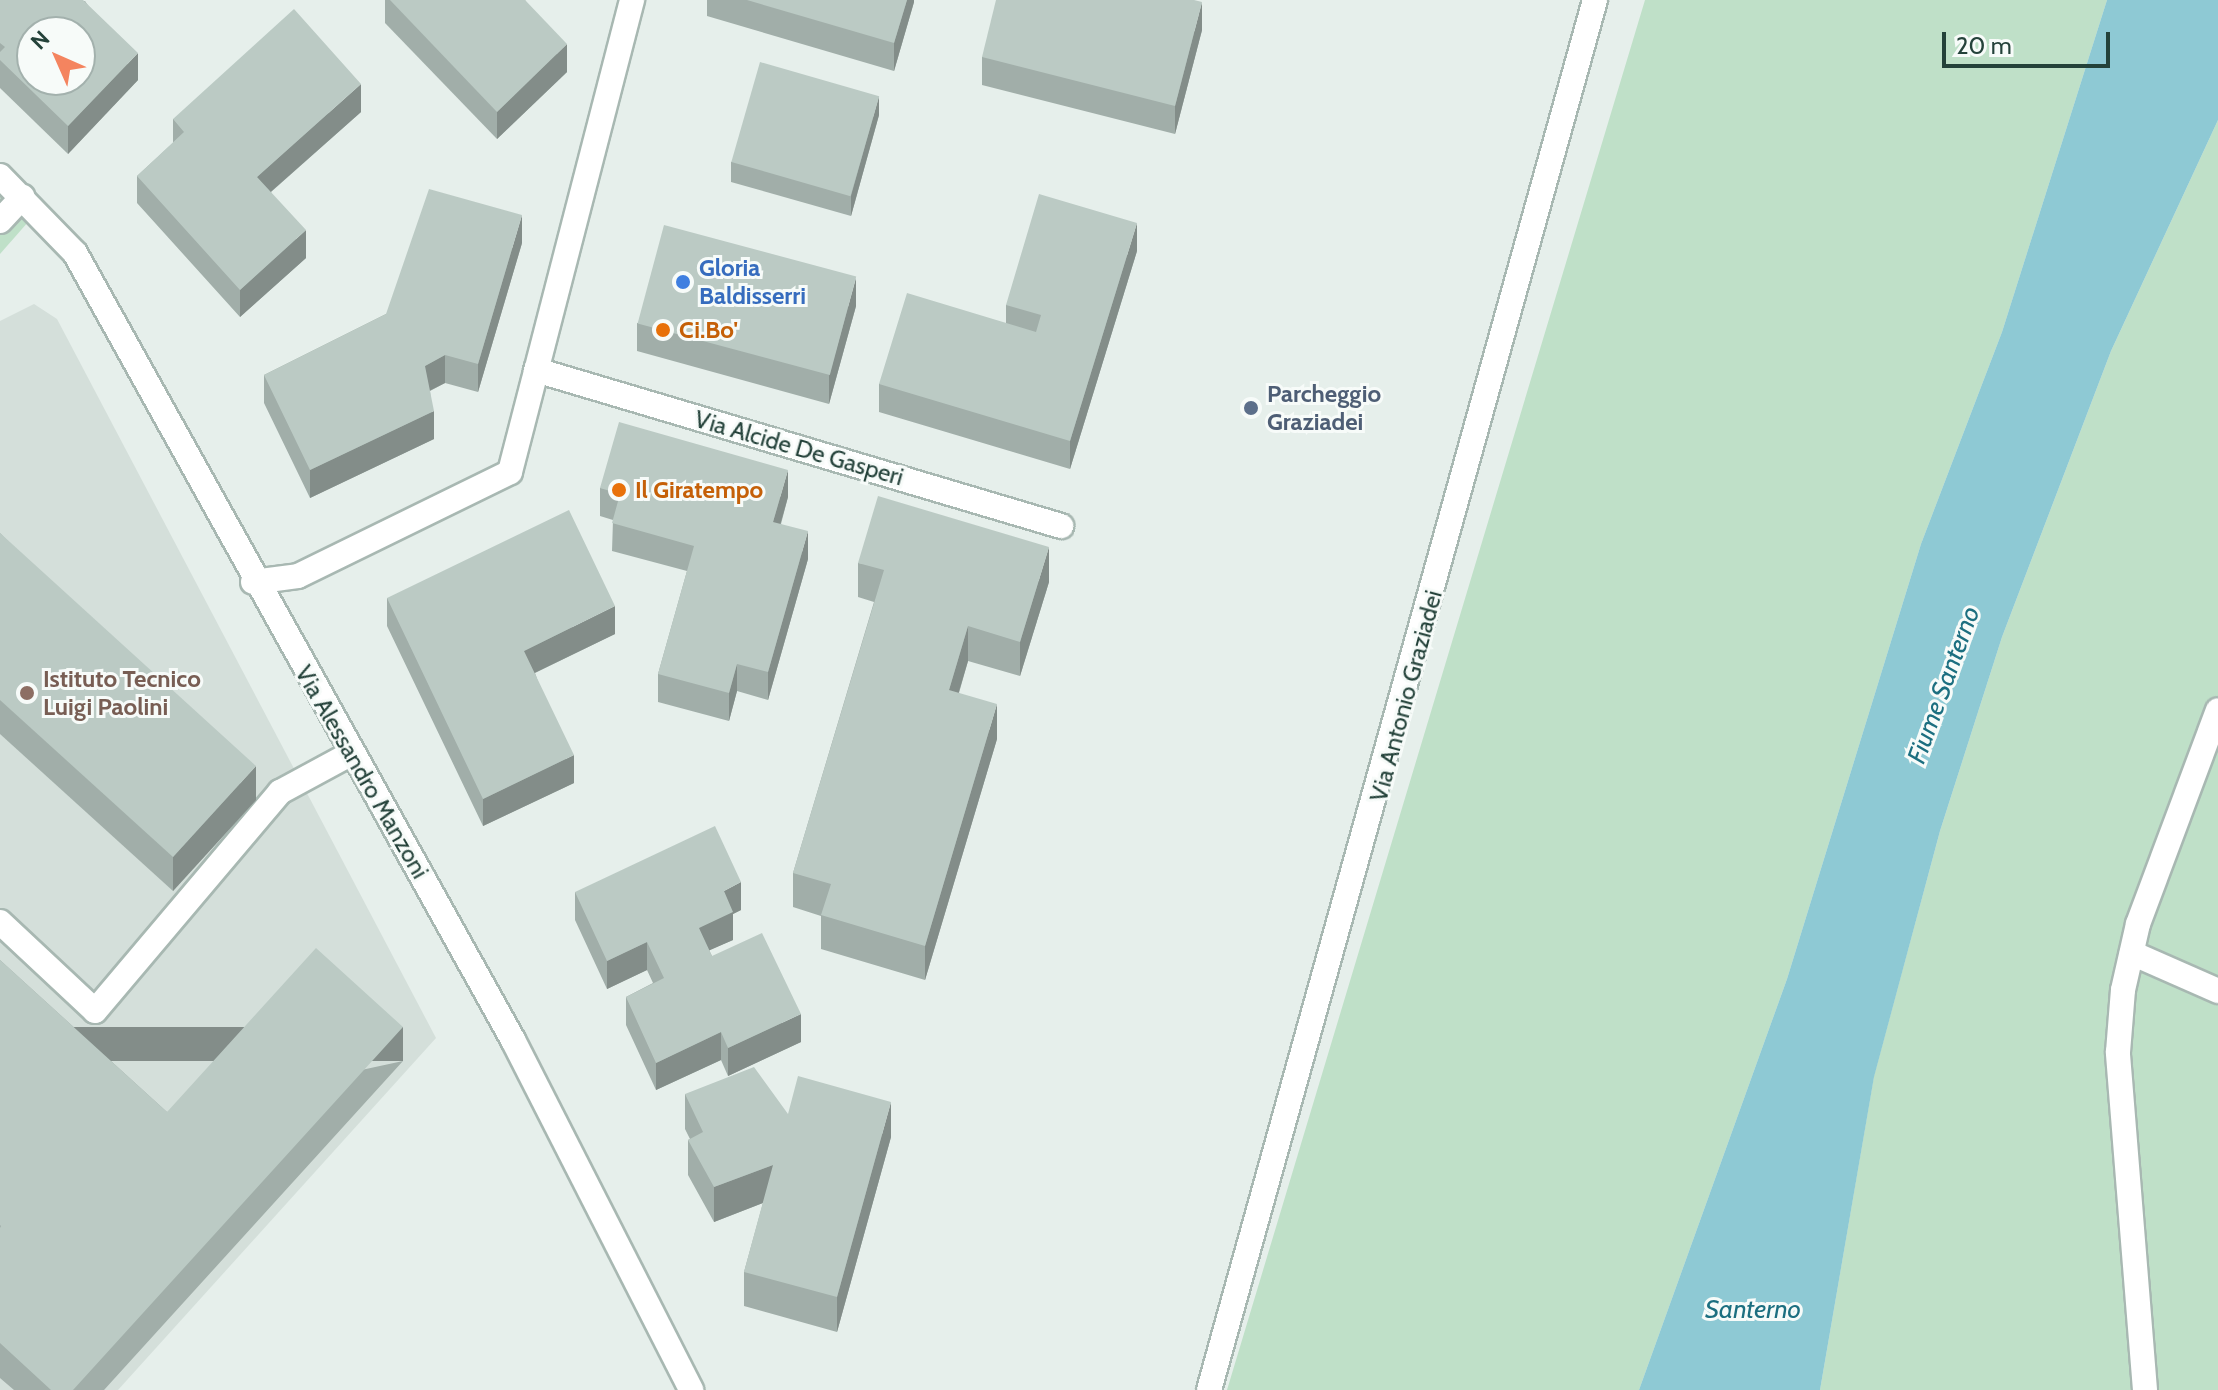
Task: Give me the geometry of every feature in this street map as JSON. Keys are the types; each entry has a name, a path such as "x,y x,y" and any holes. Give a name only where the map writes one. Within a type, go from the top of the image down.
{"street":[{"path":"253,582 298,576 510,472 632,0"},
{"name":"Via Antonio Graziadei","path":"1209,1390 1595,0"},
{"name":"Via Alessandro Manzoni","path":"0,176 75,253 253,582 513,1040 691,1390"},
{"path":"0,221 22,197"},
{"name":"Via Alcide De Gasperi","path":"536,370 1061,526"},
{"path":"2145,1390 2118,1052 2132,953 2218,710"},
{"path":"0,922 95,1011 280,792 352,753"},
{"path":"2132,953 2218,991"}],"shaded area":[{"path":"34,304 57,319 436,1038 118,1390 0,1390 0,321"}],"green space":[{"path":"1645,0 2107,0 2002,332 1921,544 1787,979 1639,1390 1227,1390"},
{"path":"2218,120 2218,1390 1820,1390 1874,1076 1940,831 2002,637 2111,351"},
{"path":"0,166 43,205 0,254"}],"water":[{"name":"Santerno","path":"2107,0 2218,0 2218,120 2111,351 2002,637 1940,831 1874,1077 1820,1390 1639,1390 1787,979 1921,544 2002,332"}],"building":[{"path":"0,0 83,0 138,53 68,126 37,96 96,96 96,16 16,16 16,76 0,60 0,52 5,47 0,43"},
{"path":"390,0 525,0 567,44 497,112"},
{"path":"747,0 907,0 894,43"},
{"path":"996,0 1202,2 1175,106 982,57"},
{"path":"294,9 361,84 257,177 306,230 240,290 137,176 184,132 173,119"},
{"path":"760,62 879,96 851,196 731,162"},
{"path":"429,189 522,215 478,364 445,355 425,366 434,411 310,470 264,375 386,314"},
{"path":"1039,194 1137,223 1070,441 879,384 907,293 1036,332 1041,315 1006,305"},
{"path":"664,225 856,277 830,375 638,324"},
{"path":"619,422 788,470 773,522 808,531 768,672 737,664 729,693 658,674 694,546 612,523 620,494 600,488"},
{"path":"878,496 1049,547 1020,642 968,626 949,690 997,704 925,946 821,915 831,884 793,873 884,570 858,563"},
{"path":"569,510 615,606 524,651 574,755 483,799 387,598"},
{"path":"0,533 256,766 173,857 0,700"},
{"path":"715,826 741,882 724,891 733,912 699,928 712,956 762,933 801,1014 728,1048 721,1032 656,1063 626,997 664,978 647,942 607,961 575,892"},
{"path":"316,948 403,1027 73,1390 51,1390 0,1343 0,960 167,1112"},
{"path":"754,1067 788,1114 798,1076 891,1102 837,1297 744,1272 773,1165 714,1187 688,1140 703,1132 685,1094"}],"place":[{"name":"Gloria Baldisserri","path":"683,282"},
{"name":"Ci.Bo'","path":"663,330"},
{"name":"Parcheggio Graziadei","path":"1251,408"},
{"name":"Il Giratempo","path":"619,490"},
{"name":"Istituto Tecnico Luigi Paolini","path":"27,693"}],"water label":[{"name":"Fiume Santerno","path":"1944,685"}]}
